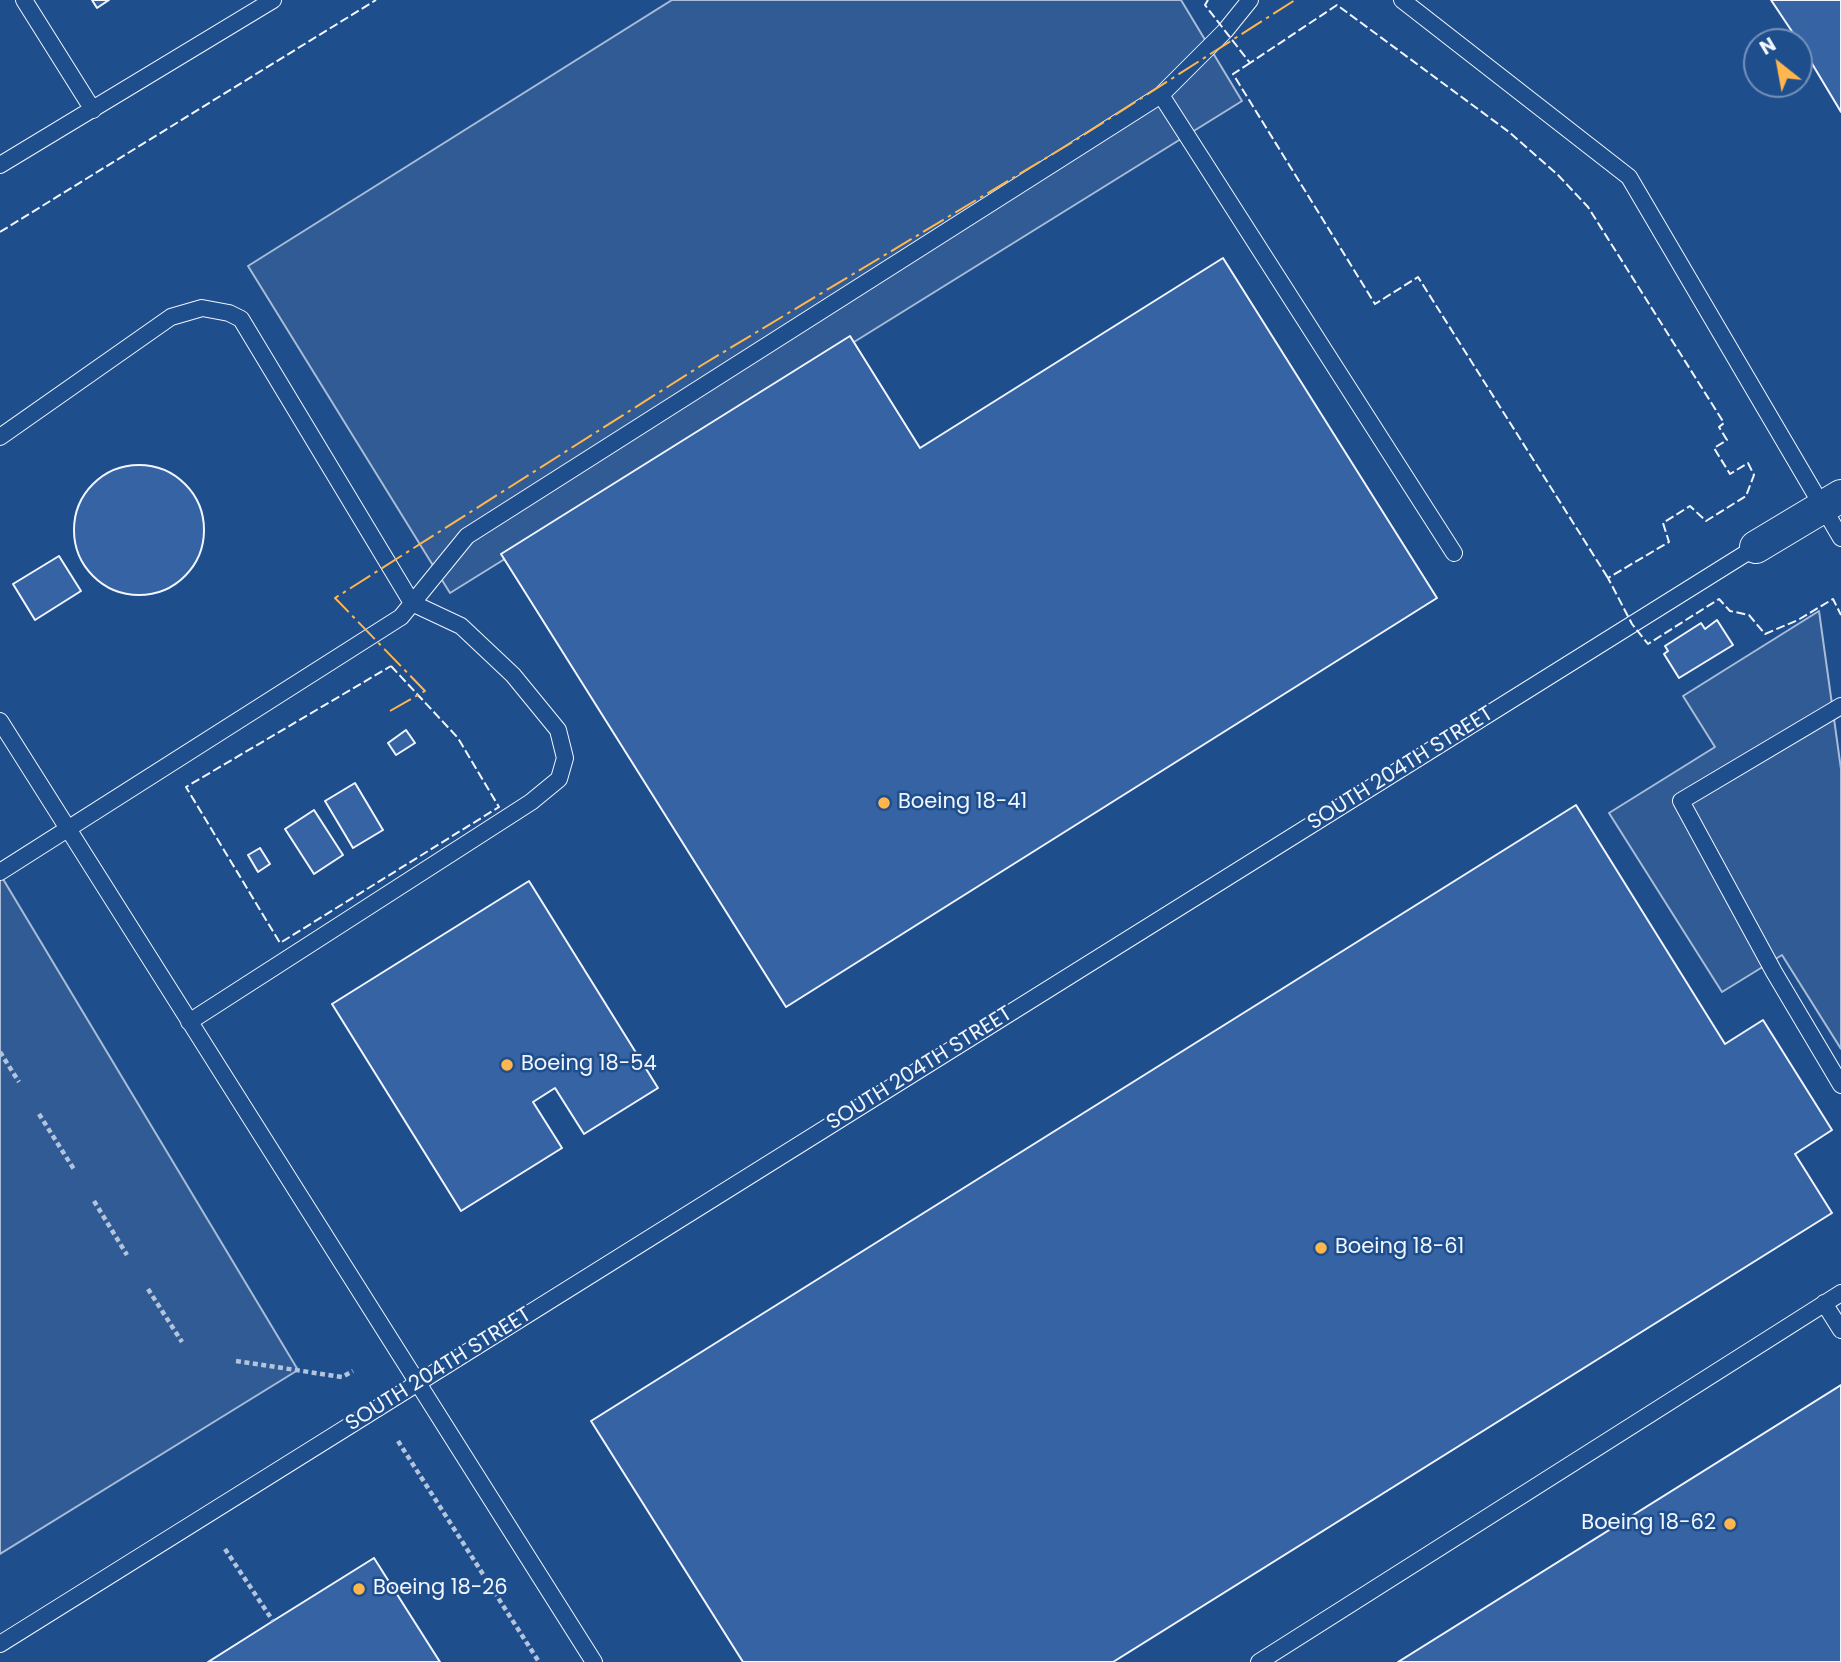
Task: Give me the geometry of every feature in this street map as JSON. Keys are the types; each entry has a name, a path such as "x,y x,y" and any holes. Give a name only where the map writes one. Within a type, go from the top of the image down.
{"street":[{"name":"SOUTH 204TH STREET","path":"1756,547 1832,502"}],"lane":[{"path":"24,0 93,110"},
{"path":"0,165 273,0"},
{"path":"0,872 401,617 467,536 1161,95 1225,31 1250,0"},
{"path":"1402,0 1629,177 1832,502 1841,538"},
{"path":"1161,95 1454,553"},
{"path":"0,437 171,317 202,309 229,313 241,319 412,603 461,626 513,675 558,730 565,758 559,779 531,802 188,1022"},
{"name":"SOUTH 204TH STREET","path":"0,1643 1756,547"},
{"path":"1841,706 1681,801 1774,972 1841,1085"},
{"path":"0,721 594,1662"},
{"path":"1259,1662 1841,1293"},
{"path":"1824,1303 1841,1330"}],"path":[{"path":"0,1052 19,1082"},
{"path":"39,1114 75,1171"},
{"path":"94,1202 127,1255"},
{"path":"148,1289 182,1342"},
{"path":"236,1361 342,1377 353,1371"},
{"path":"398,1441 539,1662"},
{"path":"225,1549 272,1621"}],"shaded area":[{"path":"672,0 1181,0 1242,101 450,593 248,266"},
{"path":"1819,611 1841,769 1841,1049 1782,955 1722,992 1609,813 1715,747 1683,696"},
{"path":"0,874 298,1370 0,1554"}],"building":[{"path":"92,0 109,0 97,8"},
{"path":"1771,0 1841,0 1841,112 1813,65 1813,28 1790,28"},
{"name":"Boeing 18-41","path":"1223,258 1437,598 786,1007 501,554 850,336 920,448"},
{"path":"139,465 164,470 185,484 199,505 204,530 199,555 185,576 164,590 139,595 114,590 93,576 79,555 74,530 79,505 93,484 114,470"},
{"path":"59,556 81,591 35,620 13,584"},
{"path":"1717,620 1733,645 1679,678 1664,654 1668,651 1665,646 1701,623 1705,629"},
{"path":"406,730 415,743 396,755 388,743"},
{"path":"355,783 383,830 353,848 325,801"},
{"name":"Boeing 18-61","path":"1576,805 1725,1044 1763,1020 1832,1130 1795,1154 1832,1213 1113,1662 743,1662 591,1421"},
{"path":"314,810 343,855 314,874 285,829"},
{"path":"260,848 270,864 258,872 248,855"},
{"name":"Boeing 18-54","path":"529,881 658,1088 584,1134 555,1088 533,1102 562,1148 461,1211 332,1004"},
{"name":"Boeing 18-62","path":"1841,1385 1841,1662 1398,1662"},
{"name":"Boeing 18-26","path":"374,1558 440,1662 208,1662 273,1621"}],"fence":[{"path":"0,232 376,0"},
{"path":"1208,0 1205,5 1250,63 1337,5 1509,132 1558,175 1588,207 1724,423 1719,427 1727,440 1714,448 1730,474 1748,463 1754,475 1746,496 1706,521 1690,506 1663,523 1669,542 1608,578 1632,624 1648,644 1719,599 1730,611 1749,615 1765,634 1798,620 1833,599 1841,615"},
{"path":"1250,63 1233,74 1375,304 1418,277 1608,578"},
{"path":"391,666 458,738 499,807 280,943 186,787 391,666"}],"power":[{"path":"390,711 425,691 335,598 702,365 1071,143 1295,0"}],"place":[{"name":"Boeing 18-41","path":"884,803"},
{"name":"Boeing 18-54","path":"507,1065"},
{"name":"Boeing 18-61","path":"1321,1248"},
{"name":"Boeing 18-62","path":"1730,1524"},
{"name":"Boeing 18-26","path":"359,1589"}]}
